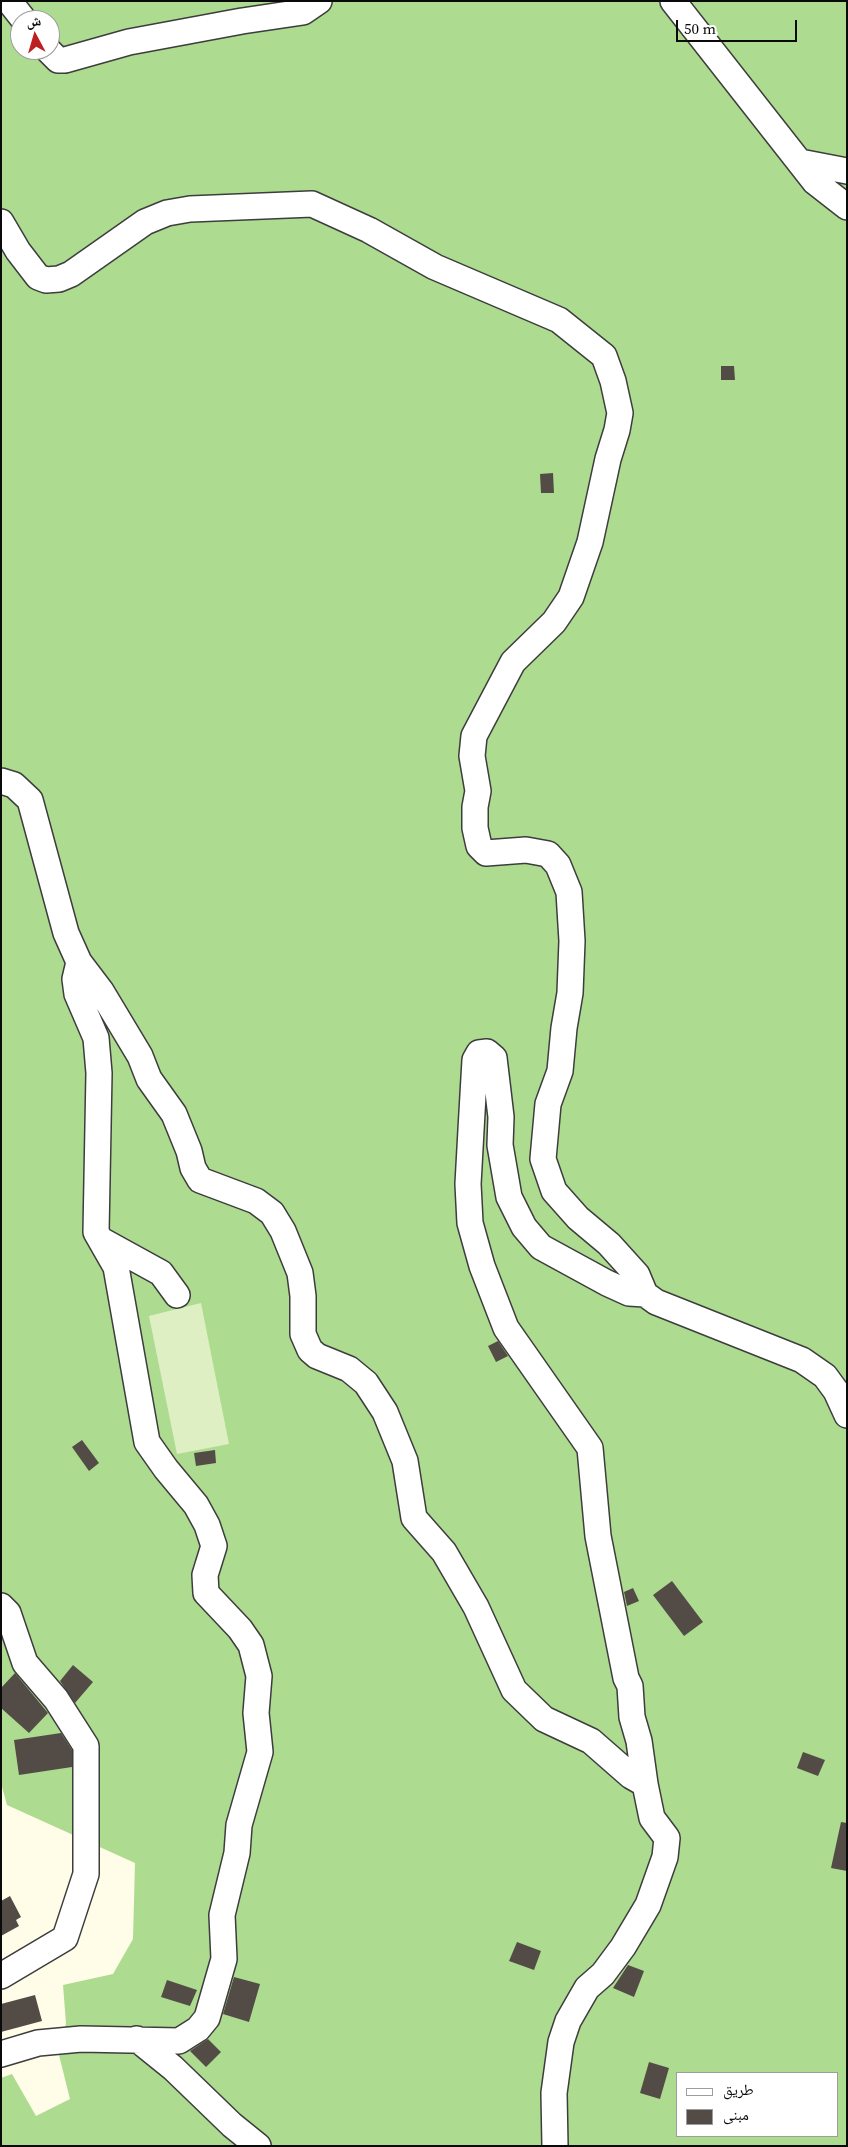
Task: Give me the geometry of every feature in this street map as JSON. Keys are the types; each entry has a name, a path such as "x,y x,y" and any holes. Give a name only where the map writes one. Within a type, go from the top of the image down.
{"street":[{"path":"60,60 129,42 303,12 319,1"},
{"path":"673,1 815,182 847,207"},
{"path":"800,162 847,171"},
{"path":"1,222 18,251 38,277 46,280 59,279 70,274 145,222 167,213 190,209 312,204 369,230 435,267 559,320 604,356 613,381 620,413 590,542 571,597 554,622 514,662 474,736 472,756 478,791 475,807 475,828 479,846 486,853 526,850 548,854 558,865 569,892 572,942 570,993 564,1028 560,1071 548,1104 543,1159 554,1191 578,1218 609,1244 637,1275 645,1294 656,1302 802,1360 825,1376 836,1391 847,1415"},
{"path":"1,782 14,785 30,800 66,933 79,962 102,992 140,1056 150,1079 174,1114 189,1151 193,1168 200,1180 256,1201 272,1213 283,1231 300,1273 303,1296 303,1334 310,1350 317,1356 349,1369 366,1383 384,1412 405,1460 414,1518 444,1552 476,1607 514,1690 544,1719 591,1741 630,1776 645,1784"},
{"path":"1,2054 38,2043 81,2039 179,2040 198,2029 207,2018 224,1959 222,1915 237,1853 239,1825 260,1752 256,1714 259,1676 251,1645 240,1629 206,1593 205,1574 214,1546 207,1525 196,1505 166,1469 147,1442 116,1267 96,1232 99,1073 96,1038 76,987 75,979 79,962"},
{"path":"555,2146 554,2093 561,2042 568,2021 587,1988 603,1974 623,1948 648,1905 665,1857 667,1838 652,1818 645,1784 639,1740 632,1717 630,1686 626,1678 598,1536 590,1448 506,1328 482,1266 470,1223 468,1184 474,1068 475,1060 479,1053 486,1052 494,1058 501,1117 500,1145 510,1198 524,1227 541,1247 629,1293 645,1294"},
{"path":"101,1240 161,1273 177,1295"},
{"path":"1,1606 8,1613 25,1663 56,1699 86,1746 86,1874 66,1938 1,1976"},
{"path":"137,2039 173,2068 232,2125 258,2146"}],"green space":[{"path":"1,1 847,1 847,2146 1,2146 1,2078 12,2074 36,2116 70,2099 59,2055 66,2023 63,1985 113,1974 133,1939 135,1863 7,1805 1,1783"},
{"path":"201,1303 229,1444 177,1454 149,1316"}],"building":[{"path":"721,366 734,366 735,380 721,380"},
{"path":"553,473 554,493 541,493 540,474"},
{"path":"498,1341 508,1356 496,1362 488,1346"},
{"path":"82,1440 99,1463 89,1471 72,1447"},
{"path":"215,1450 216,1463 196,1466 194,1453"},
{"path":"672,1581 703,1622 684,1636 653,1595"},
{"path":"633,1588 639,1601 627,1606 624,1592"},
{"path":"73,1665 93,1682 75,1703 60,1681"},
{"path":"15,1673 48,1713 29,1733 1,1708 1,1688"},
{"path":"61,1733 72,1750 72,1767 19,1775 14,1740"},
{"path":"803,1752 825,1760 818,1776 797,1768"},
{"path":"841,1822 847,1823 847,1871 831,1868"},
{"path":"10,1896 21,1917 16,1920 19,1926 1,1936 1,1901"},
{"path":"517,1942 541,1951 534,1970 509,1961"},
{"path":"628,1965 644,1971 634,1997 613,1988"},
{"path":"234,1977 260,1984 249,2022 223,2014"},
{"path":"167,1980 197,1990 190,2006 161,1997"},
{"path":"35,1995 42,2021 1,2032 1,2004"},
{"path":"208,2039 221,2052 206,2067 190,2051"},
{"path":"649,2062 669,2068 660,2099 640,2093"}]}
